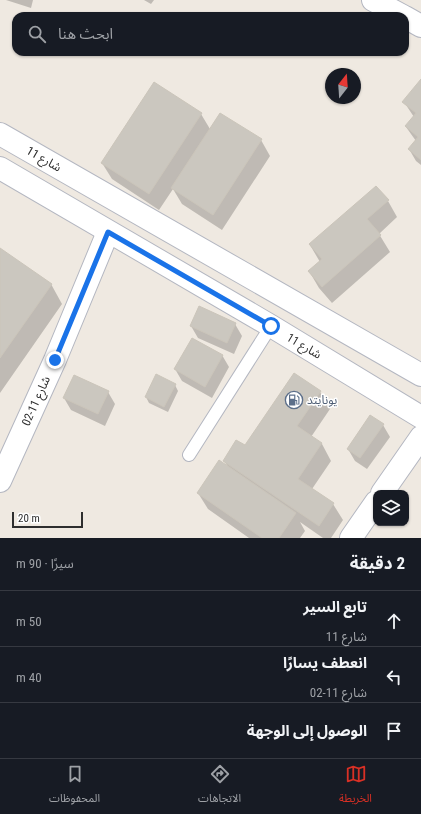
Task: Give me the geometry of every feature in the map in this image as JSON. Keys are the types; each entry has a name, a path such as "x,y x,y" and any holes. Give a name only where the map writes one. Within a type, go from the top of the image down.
{"main road":[{"path":"373,0 396,12"},
{"path":"409,19 421,26"},
{"name":"شارع 11","path":"0,134 421,375"},
{"name":"شارع 11","path":"0,168 271,326 421,417"},
{"name":"شارع 11-02","path":"0,481 55,360 108,232"},
{"path":"384,490 421,437"},
{"path":"351,538 373,506"}],"lane":[{"path":"189,455 271,326"}],"building":[{"path":"421,79 421,160 408,149 418,137 405,126 416,113 402,102"},
{"path":"154,82 202,113 149,194 101,163"},
{"path":"220,113 262,139 213,215 171,188"},
{"path":"376,186 389,200 367,219 381,235 322,287 308,271 322,259 309,244"},
{"path":"0,248 52,284 0,358"},
{"path":"199,306 236,323 227,343 190,326"},
{"path":"192,338 223,355 205,387 174,369"},
{"path":"294,373 321,391 297,426 322,443 298,479 334,503 319,526 223,461 236,440 245,445"},
{"path":"156,374 176,384 164,407 145,397"},
{"path":"74,375 109,391 98,414 63,398"},
{"path":"370,415 384,424 360,458 347,449"},
{"path":"219,460 296,513 279,538 262,538 197,493"}],"place":[{"name":"يونايتد","path":"294,400"}],"route":[{"path":"55,360 108,232 271,326"}]}
